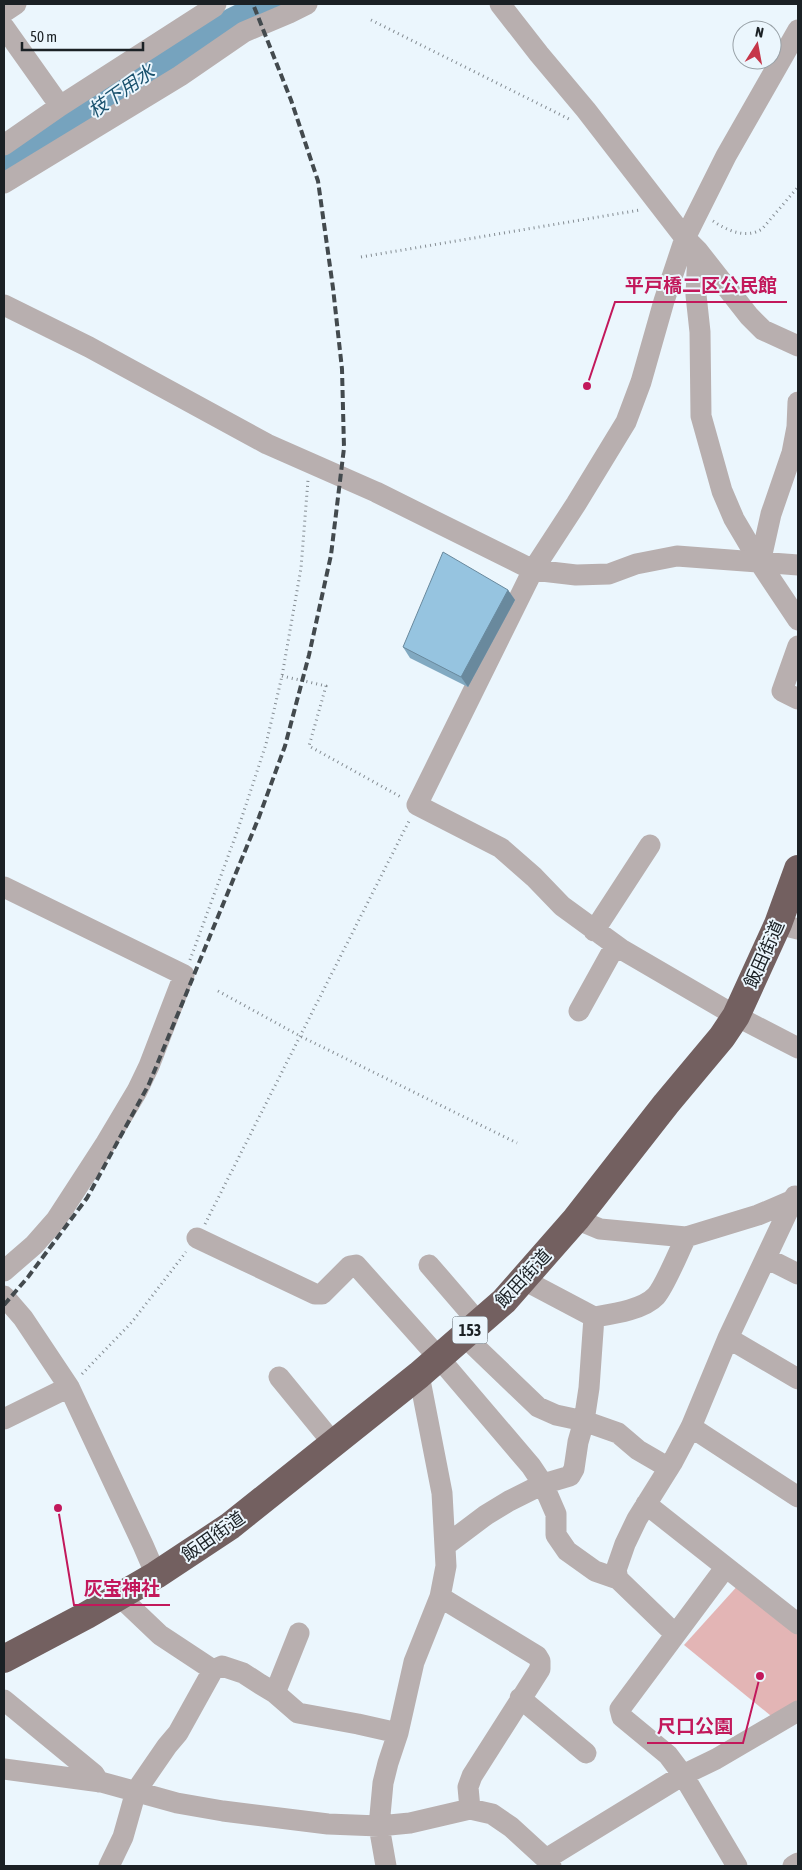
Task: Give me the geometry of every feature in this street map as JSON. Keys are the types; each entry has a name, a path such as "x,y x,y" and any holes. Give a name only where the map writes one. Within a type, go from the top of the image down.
{"highway":[{"name":"飯田街道","path":"4,1659 156,1575 230,1526 429,1366 524,1280 576,1219 666,1104 722,1038 788,927 795,875"}],"street":[{"path":"4,12 16,4"},
{"path":"4,145 216,4"},
{"path":"4,183 180,76 244,32 307,4"},
{"path":"500,4 749,316 763,330 798,346"},
{"path":"4,27 60,106"},
{"path":"798,30 726,156 697,214 692,245 700,332 701,416 722,491 734,519 760,563 798,620"},
{"path":"692,245 664,301 641,382 626,422 533,570 417,806 501,848 562,906 615,946 736,1016 798,1048"},
{"path":"4,305 89,347 267,444 376,492 533,570 576,575 609,574 636,564 678,556 798,565"},
{"path":"760,563 771,514 792,453 797,427 798,402"},
{"path":"798,646 782,691 798,698"},
{"path":"594,931 650,845"},
{"path":"795,875 798,851"},
{"path":"4,887 184,975 149,1066 106,1143 56,1220 34,1245 4,1271"},
{"path":"579,1012 615,946"},
{"path":"576,1219 600,1229 686,1237 758,1215 795,1196"},
{"path":"618,1579 616,1570 625,1544 637,1519 669,1468 691,1427 728,1338 795,1196"},
{"path":"524,1280 594,1316 614,1314 638,1307 655,1297 686,1237"},
{"path":"197,1238 315,1294 322,1294 350,1266 356,1265 429,1366 531,1466 543,1484 556,1514 556,1535 567,1551 595,1571 618,1579 675,1634"},
{"path":"766,1258 798,1274"},
{"path":"429,1265 471,1329 538,1407 556,1415 584,1421 618,1432 638,1450 669,1468"},
{"path":"4,1296 28,1325 69,1387 156,1575"},
{"path":"446,1545 486,1514 509,1501 543,1484 570,1476 574,1469 589,1388 594,1316"},
{"path":"728,1338 798,1379"},
{"path":"386,1866 379,1826 383,1783 398,1733 414,1662 440,1597 446,1566 442,1493 429,1366"},
{"path":"279,1377 333,1443"},
{"path":"4,1419 69,1387"},
{"path":"691,1427 798,1497"},
{"path":"646,1504 798,1624"},
{"path":"725,1568 620,1709 620,1712 622,1717 668,1755 683,1775 737,1866"},
{"path":"119,1596 160,1635 214,1670"},
{"path":"440,1597 537,1656 540,1662 540,1668 472,1776 468,1787 470,1809"},
{"path":"275,1693 298,1633"},
{"path":"109,1866 123,1837 136,1791 178,1733 214,1670 222,1666 243,1673 275,1693 298,1713 398,1733"},
{"path":"520,1698 586,1753"},
{"path":"4,1700 94,1774 99,1782"},
{"path":"4,1770 99,1782 177,1803 266,1818 328,1824 379,1826 410,1823 470,1809 492,1814 511,1827 548,1863 683,1775 798,1711"},
{"path":"793,1866 798,1863"}],"path":[{"path":"371,20 576,122 599,128"},
{"path":"697,214 713,220 722,227 749,235 762,230 798,187"},
{"path":"361,257 660,206"},
{"path":"184,975 237,832 266,744 282,676 301,568 309,462"},
{"path":"282,676 326,686 309,746 417,806 300,1036"},
{"path":"218,991 300,1036 517,1143"}],"shaded area":[{"path":"741,1582 798,1629 798,1706 776,1720 684,1645"}],"building":[{"path":"443,552 508,590 461,677 403,647"}],"waterway":[{"name":"枝下用水","path":"4,173 163,62 233,22 270,4"}],"railway":[{"path":"4,1305 28,1277 87,1198 149,1084 259,817 285,746 309,655 331,555 344,448 342,369 318,181 291,100 253,4"}],"place":[{"name":"平戸橋二区公民館","path":"587,386"},
{"name":"灰宝神社","path":"58,1508"},
{"name":"尺口公園","path":"760,1676"}]}
